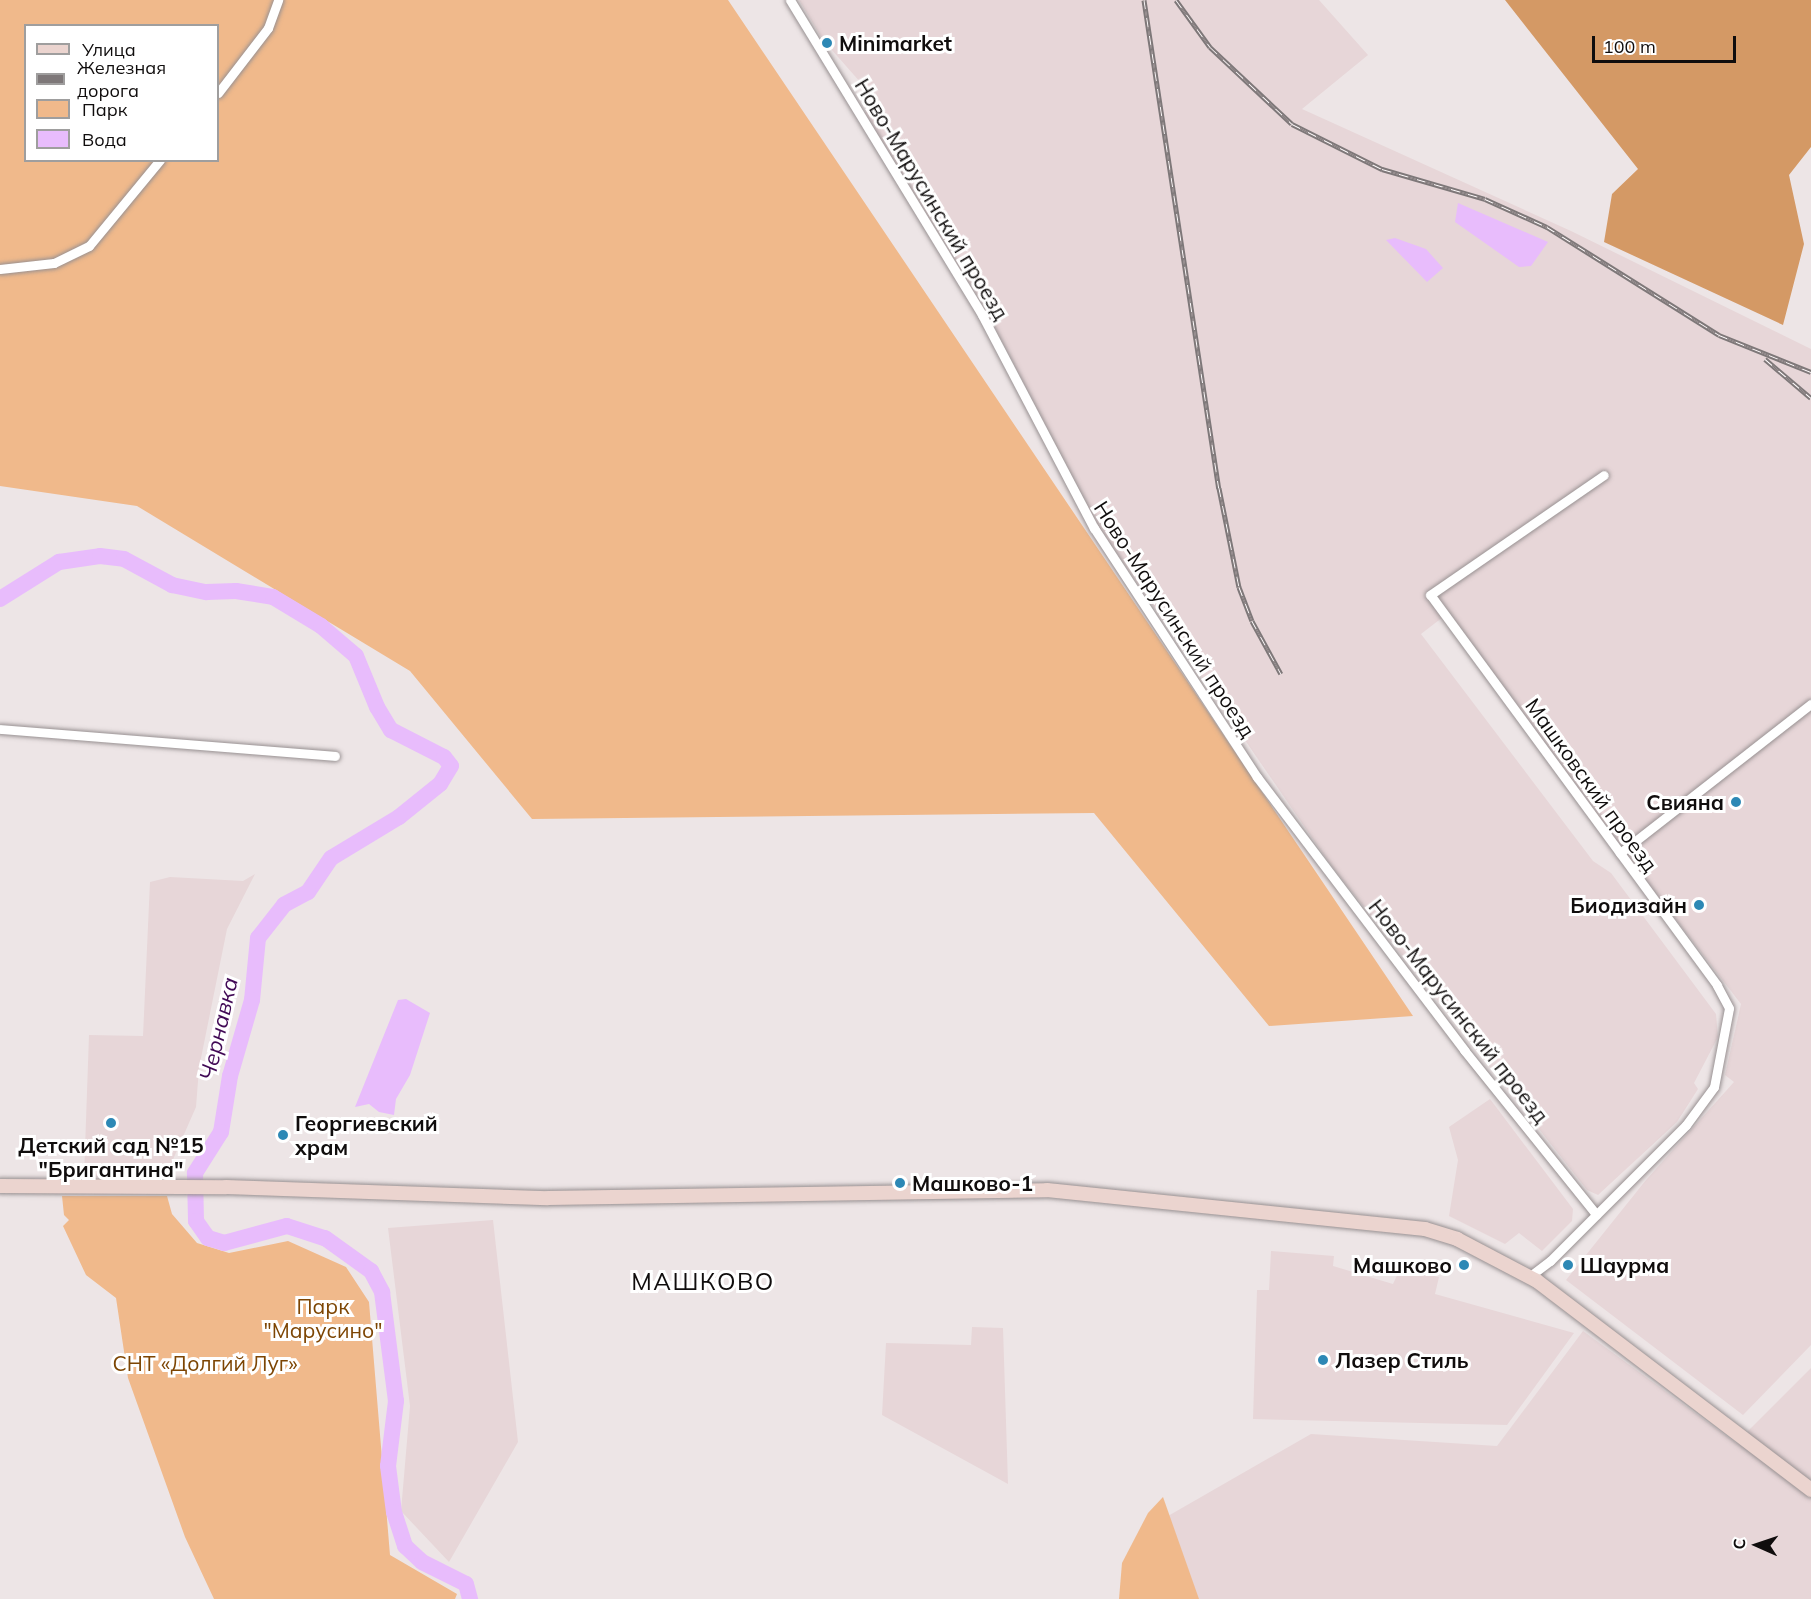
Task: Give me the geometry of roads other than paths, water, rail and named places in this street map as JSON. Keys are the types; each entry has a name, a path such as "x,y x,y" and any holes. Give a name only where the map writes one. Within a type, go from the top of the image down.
{"street":[{"path":"219,92 268,28 278,0"},
{"name":"Ново-Марусинский проезд","path":"790,0 982,315 1094,528 1257,777 1464,1050 1596,1214"},
{"path":"0,269 54,263 89,246 158,162"},
{"name":"Машковский проезд","path":"1530,1276 1686,1125 1714,1087 1729,1008 1717,986 1430,595 1604,475"},
{"path":"1620,854 1811,704"},
{"path":"0,729 335,756"},
{"path":"0,1186 226,1187 493,1198 1086,1192 1425,1229 1456,1239 1530,1276 1811,1490"}],"water":[{"path":"1458,203 1548,242 1531,266 1519,267 1455,222"},
{"path":"1395,238 1426,249 1443,268 1427,282 1386,240"},
{"path":"406,999 430,1013 410,1075 396,1099 394,1115 379,1112 369,1104 355,1107 398,1000"}],"waterway":[{"name":"Чернавка","path":"0,599 59,562 100,556 124,559 172,585 206,592 236,591 273,597 321,626 356,656 377,707 391,730 444,757 451,766 440,784 399,817 331,858 308,892 284,905 258,938 252,1000 230,1076 221,1132 195,1173 196,1221 208,1238 224,1243 287,1226 325,1238 371,1271 382,1292 396,1401 388,1466 394,1512 405,1546 422,1562 466,1584 470,1599"}],"railway":[{"path":"1144,0 1219,488 1239,587 1252,621 1281,674"},
{"path":"1176,0 1210,47 1292,124 1382,169 1485,199 1547,227 1719,335 1811,372"},
{"path":"1765,359 1811,398"}],"place":[{"name":"Minimarket","path":"827,43"},
{"name":"Свияна","path":"1736,802"},
{"name":"Биодизайн","path":"1699,905"},
{"name":"Детский сад №15 \"Бригантина\"","path":"111,1123"},
{"name":"Георгиевский храм","path":"283,1135"},
{"name":"Машково-1","path":"900,1183"},
{"name":"Машково","path":"1464,1265"},
{"name":"Шаурма","path":"1568,1265"},
{"name":"Лазер Стиль","path":"1323,1360"}],"district":[{"name":"МАШКОВО","path":"703,1282"}],"park label":[{"name":"Парк \"Марусино\"","path":"323,1318"},
{"name":"СНТ «Долгий Луг»","path":"205,1363"}]}
